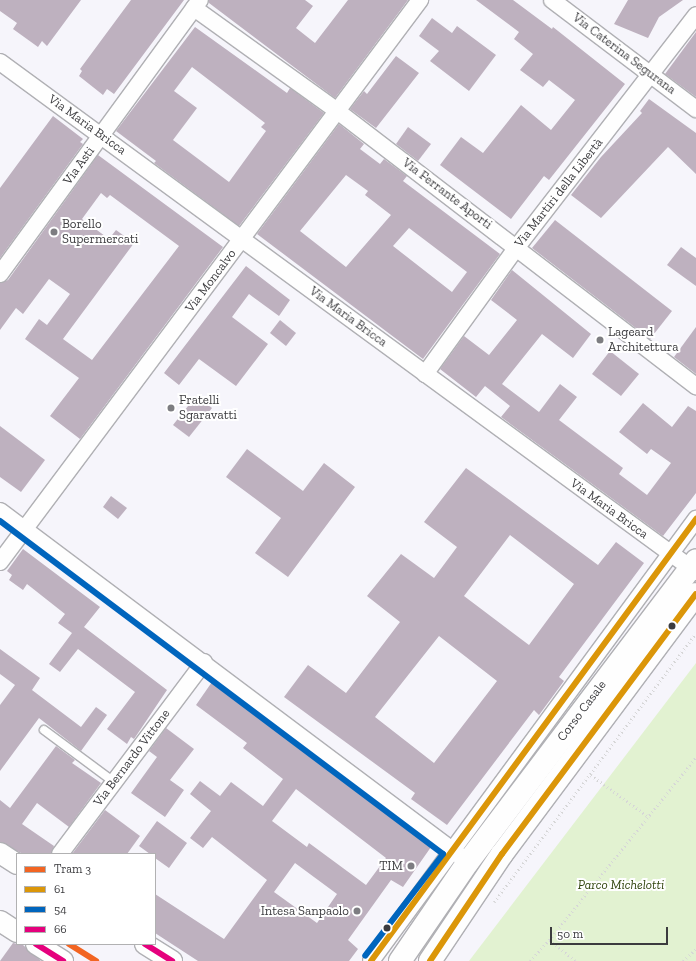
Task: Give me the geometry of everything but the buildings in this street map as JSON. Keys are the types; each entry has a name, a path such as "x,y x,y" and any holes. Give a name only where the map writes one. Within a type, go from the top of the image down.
{"main road":[{"name":"Corso Casale","path":"400,961 461,857 694,567"},
{"name":"Corso Casale","path":"430,961 502,854 696,594"}],"street":[{"name":"Via Moncalvo","path":"0,562 242,240 336,110 420,0"},
{"name":"Via Caterina Segurana","path":"552,0 696,109"},
{"name":"Via Ferrante Aporti","path":"197,4 517,247 696,386"},
{"name":"Via Asti","path":"0,274 197,4"},
{"name":"Via Martiri della Libertà","path":"425,374 517,247 651,75 696,14"},
{"name":"Via Maria Bricca","path":"0,62 670,555 694,567"},
{"path":"0,511 25,528 204,662 461,857"},
{"name":"Corso Casale","path":"371,961 461,857 696,519"},
{"name":"Via Bernardo Vittone","path":"61,853 204,662"},
{"path":"0,853 16,863"},
{"path":"38,945 63,961"},
{"path":"147,945 172,961"}],"lane":[{"path":"44,730 114,782"}],"path":[{"path":"492,905 696,634"},
{"path":"530,961 549,940 696,757"},
{"path":"591,775 649,817"},
{"path":"549,940 575,961"},
{"path":"683,961 696,949"}],"green space":[{"name":"Parco Michelotti","path":"696,663 696,961 469,961"}],"tram line":[{"name":"3","path":"71,945 96,961"}],"transit line":[{"name":"61","path":"371,961 696,519"},
{"name":"54","path":"0,521 443,854 365,956"},
{"name":"61","path":"430,961 502,854 696,594"},
{"name":"66","path":"38,945 63,961"},
{"name":"66","path":"147,945 172,961"}],"place":[{"name":"Borello Supermercati","path":"54,232"},
{"name":"Lageard Architettura","path":"600,340"},
{"name":"Fratelli Sgaravatti","path":"171,408"},
{"name":"TIM","path":"411,866"},
{"name":"Intesa Sanpaolo","path":"357,911"}]}
